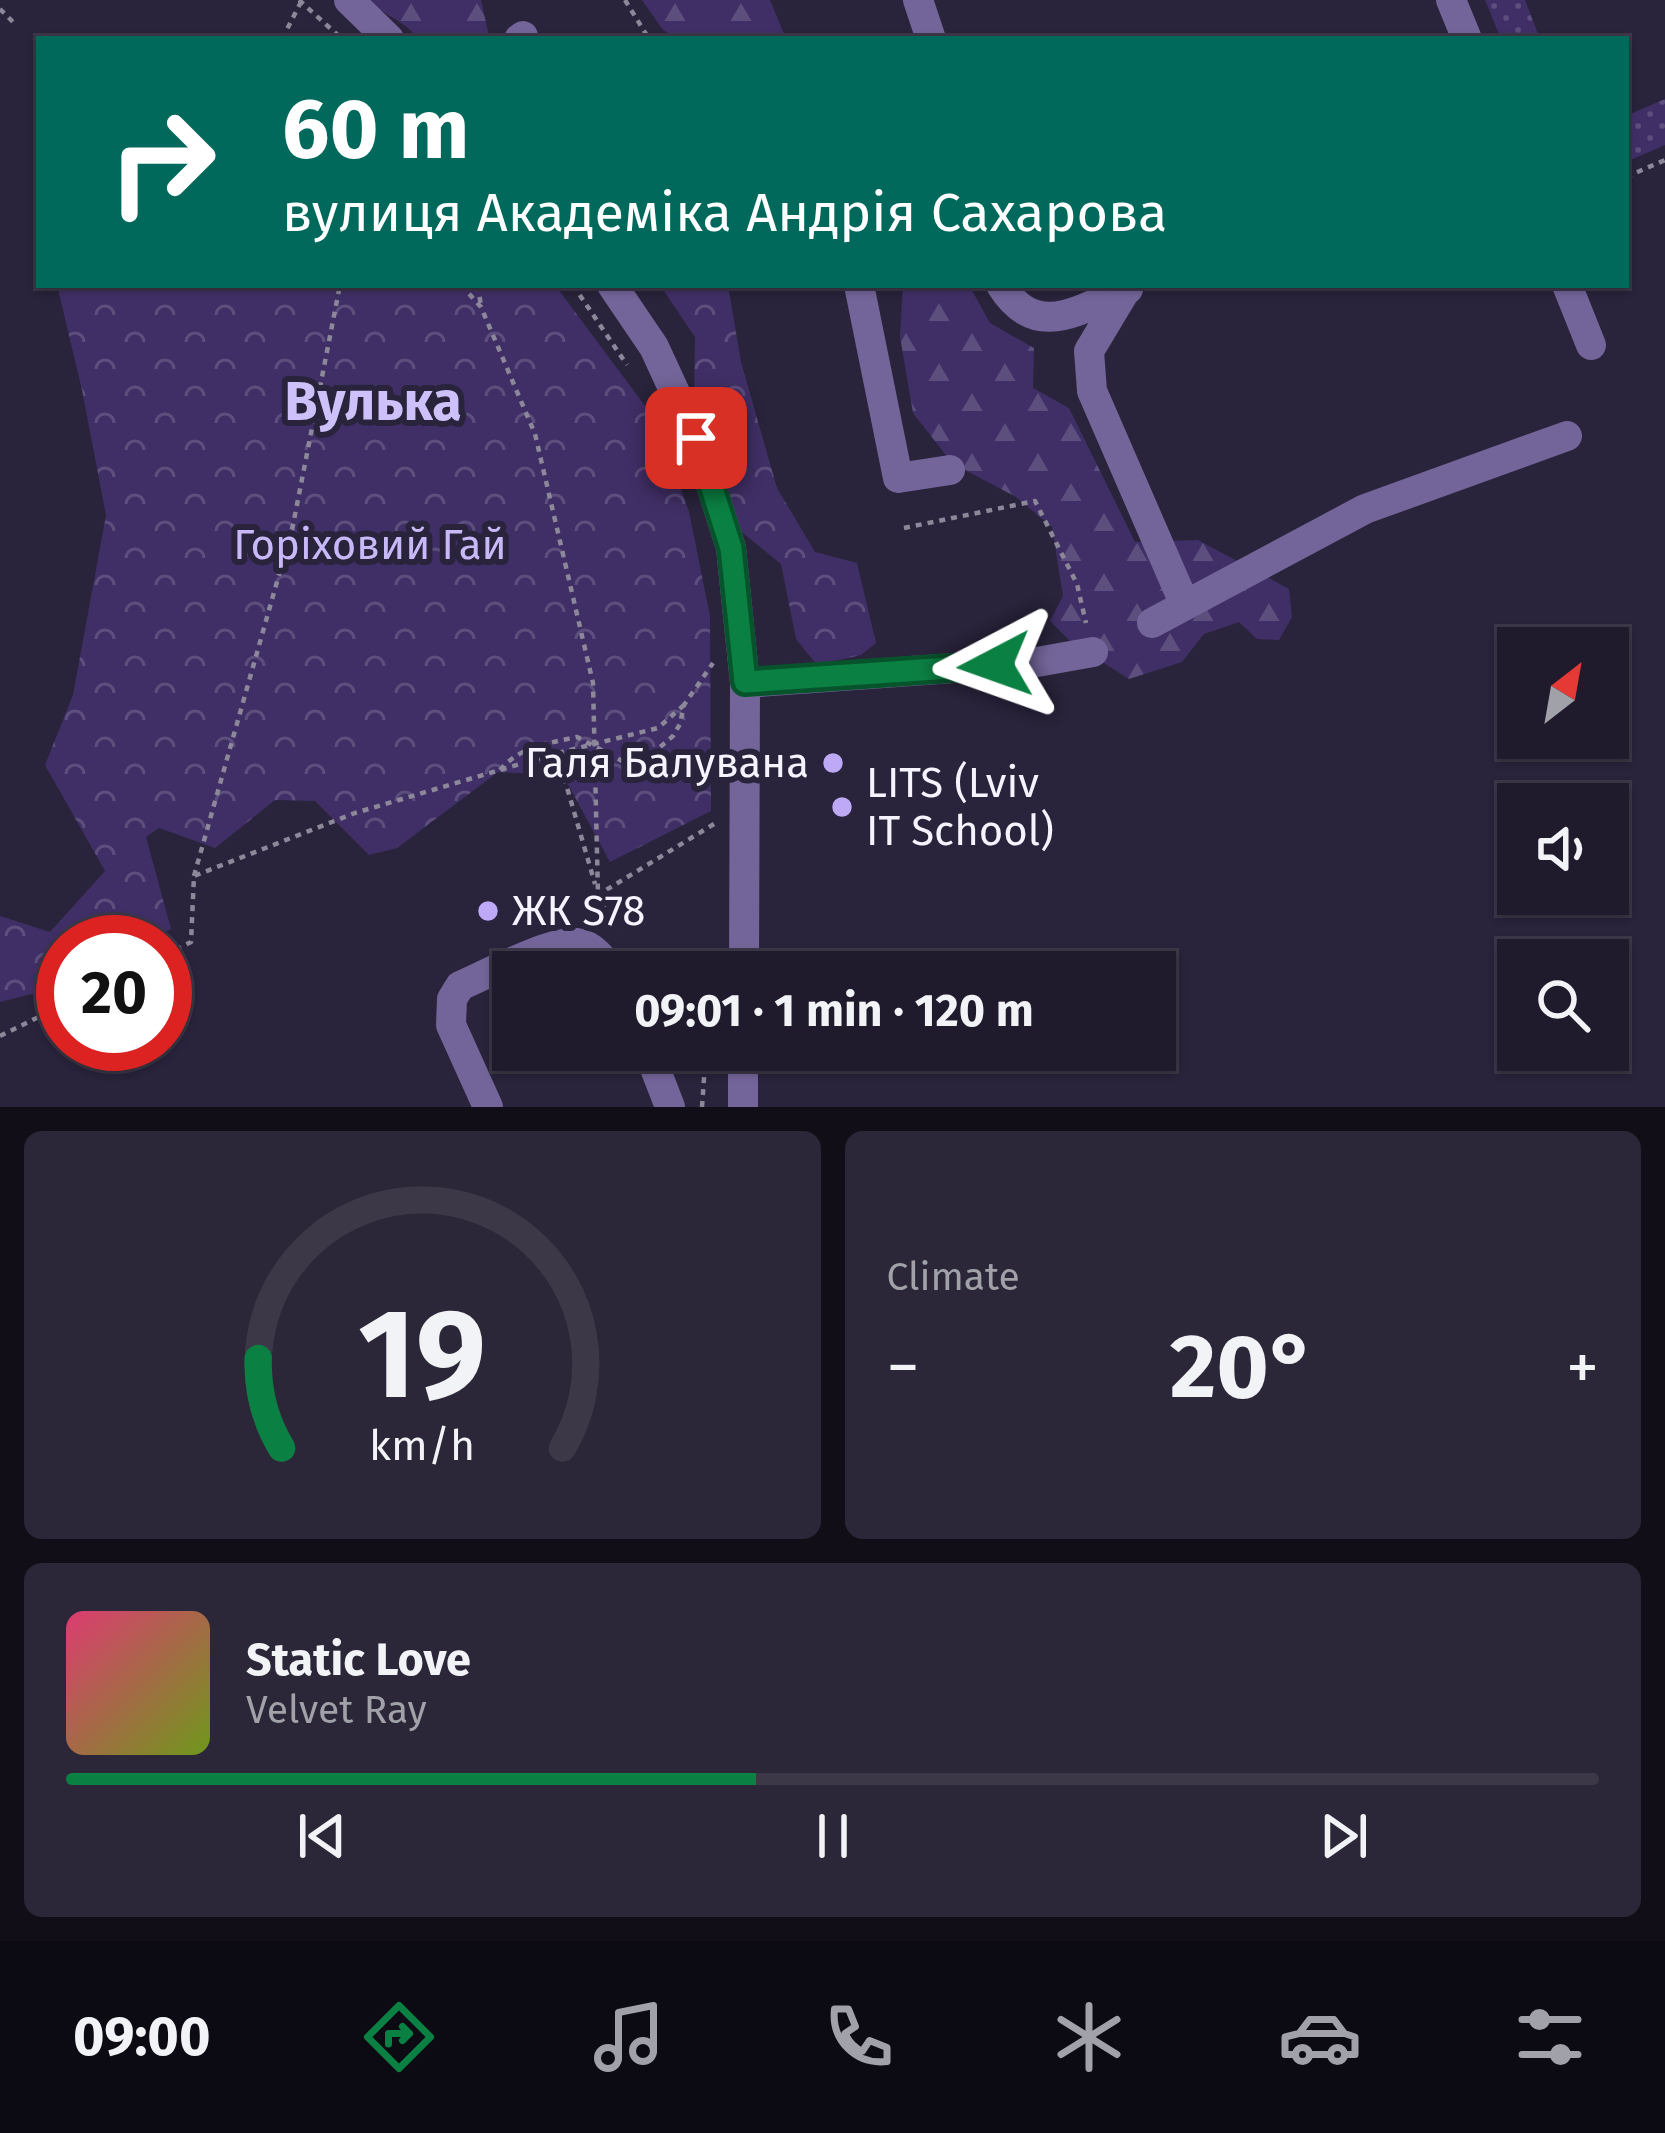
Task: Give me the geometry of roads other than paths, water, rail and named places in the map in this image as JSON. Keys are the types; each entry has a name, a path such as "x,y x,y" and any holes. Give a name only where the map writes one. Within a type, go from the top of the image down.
{"street":[{"path":"349,0 386,36"},
{"path":"918,0 930,36"},
{"path":"1451,0 1466,36"},
{"path":"614,288 654,347 696,438 731,548 731,682 743,951"},
{"path":"861,288 898,478 950,470"},
{"path":"1003,288 1013,305 1041,319 1065,315 1132,288"},
{"path":"1132,288 1089,351 1093,391 1185,605"},
{"path":"1568,288 1592,345"},
{"path":"1152,623 1365,509 1567,436"},
{"path":"731,682 1037,662 1093,652"},
{"path":"542,951 576,943 595,951"},
{"path":"488,1107 451,1024 452,998 460,986 492,972"},
{"path":"656,1071 670,1107"},
{"path":"743,1071 743,1107"}],"place":[{"name":"Галя Балувана","path":"833,763"},
{"name":"LITS (Lviv IT School)","path":"842,807"},
{"name":"ЖК S78","path":"488,911"}],"district":[{"name":"Вулька","path":"373,402"}],"park label":[{"name":"Горіховий Гай","path":"370,545"}]}
